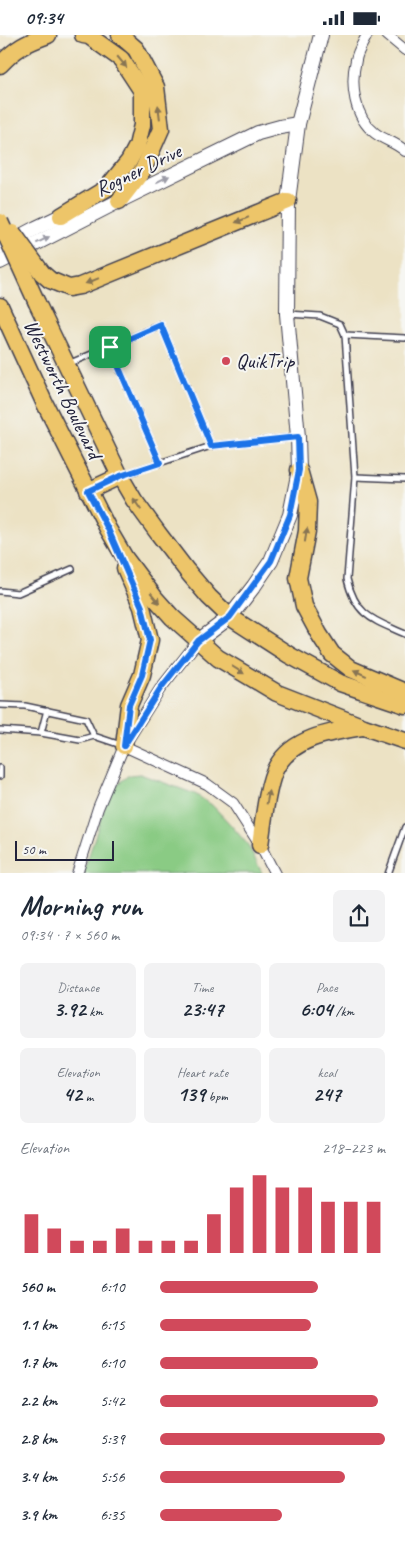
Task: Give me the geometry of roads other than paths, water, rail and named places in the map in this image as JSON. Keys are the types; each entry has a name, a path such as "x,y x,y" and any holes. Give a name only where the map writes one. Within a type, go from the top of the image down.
{"main road":[{"path":"0,65 13,52 30,41 48,35"},
{"path":"61,217 107,188 129,161 137,146 142,125 142,91 121,59 89,36 83,35"},
{"path":"119,201 143,170 161,129 156,87 136,49 120,35"},
{"path":"0,216 42,273 50,280 69,288 80,286 288,201"},
{"name":"Westworth Boulevard","path":"0,222 120,476 144,513 187,571 209,597 230,617 289,655 340,683 405,705"},
{"name":"Westworth Boulevard","path":"0,306 4,329 44,402 108,529 125,558 172,617 218,658 277,693 405,741"},
{"path":"299,470 308,502 307,531 298,577 304,606 332,655 351,669 405,692"},
{"path":"88,491 120,476"},
{"path":"108,529 142,607 150,640 142,675 129,705 124,746"},
{"path":"260,845 271,783 276,767 284,756 302,741 337,731 364,727"}],"street":[{"path":"77,873 98,808 124,746 160,689 198,641 230,617 271,561 290,515 299,470 298,437 287,314 288,201 298,124 321,35"},
{"path":"366,35 356,59 352,85 358,106 364,121 373,131 405,151"},
{"path":"387,35 405,50"},
{"name":"Rogner Drive","path":"0,262 258,133 298,124"},
{"path":"0,247 36,227 61,217"},
{"path":"124,746 207,784 233,803 260,845 275,873"}],"lane":[{"path":"287,314 320,316 340,324 345,335 355,477 347,579 355,602 370,619 405,634"},
{"path":"67,365 161,325 211,446"},
{"path":"345,335 405,338"},
{"path":"110,347 160,463"},
{"path":"120,476 211,446 298,437"},
{"path":"355,477 405,479"},
{"path":"0,591 18,593 72,569"},
{"path":"0,705 25,706 86,719 94,736"},
{"path":"41,733 47,710"},
{"path":"0,730 41,733 80,740 94,736 124,746"},
{"path":"0,768 0,777"},
{"path":"388,873 405,827"}],"place":[{"name":"QuikTrip","path":"226,361"}]}
